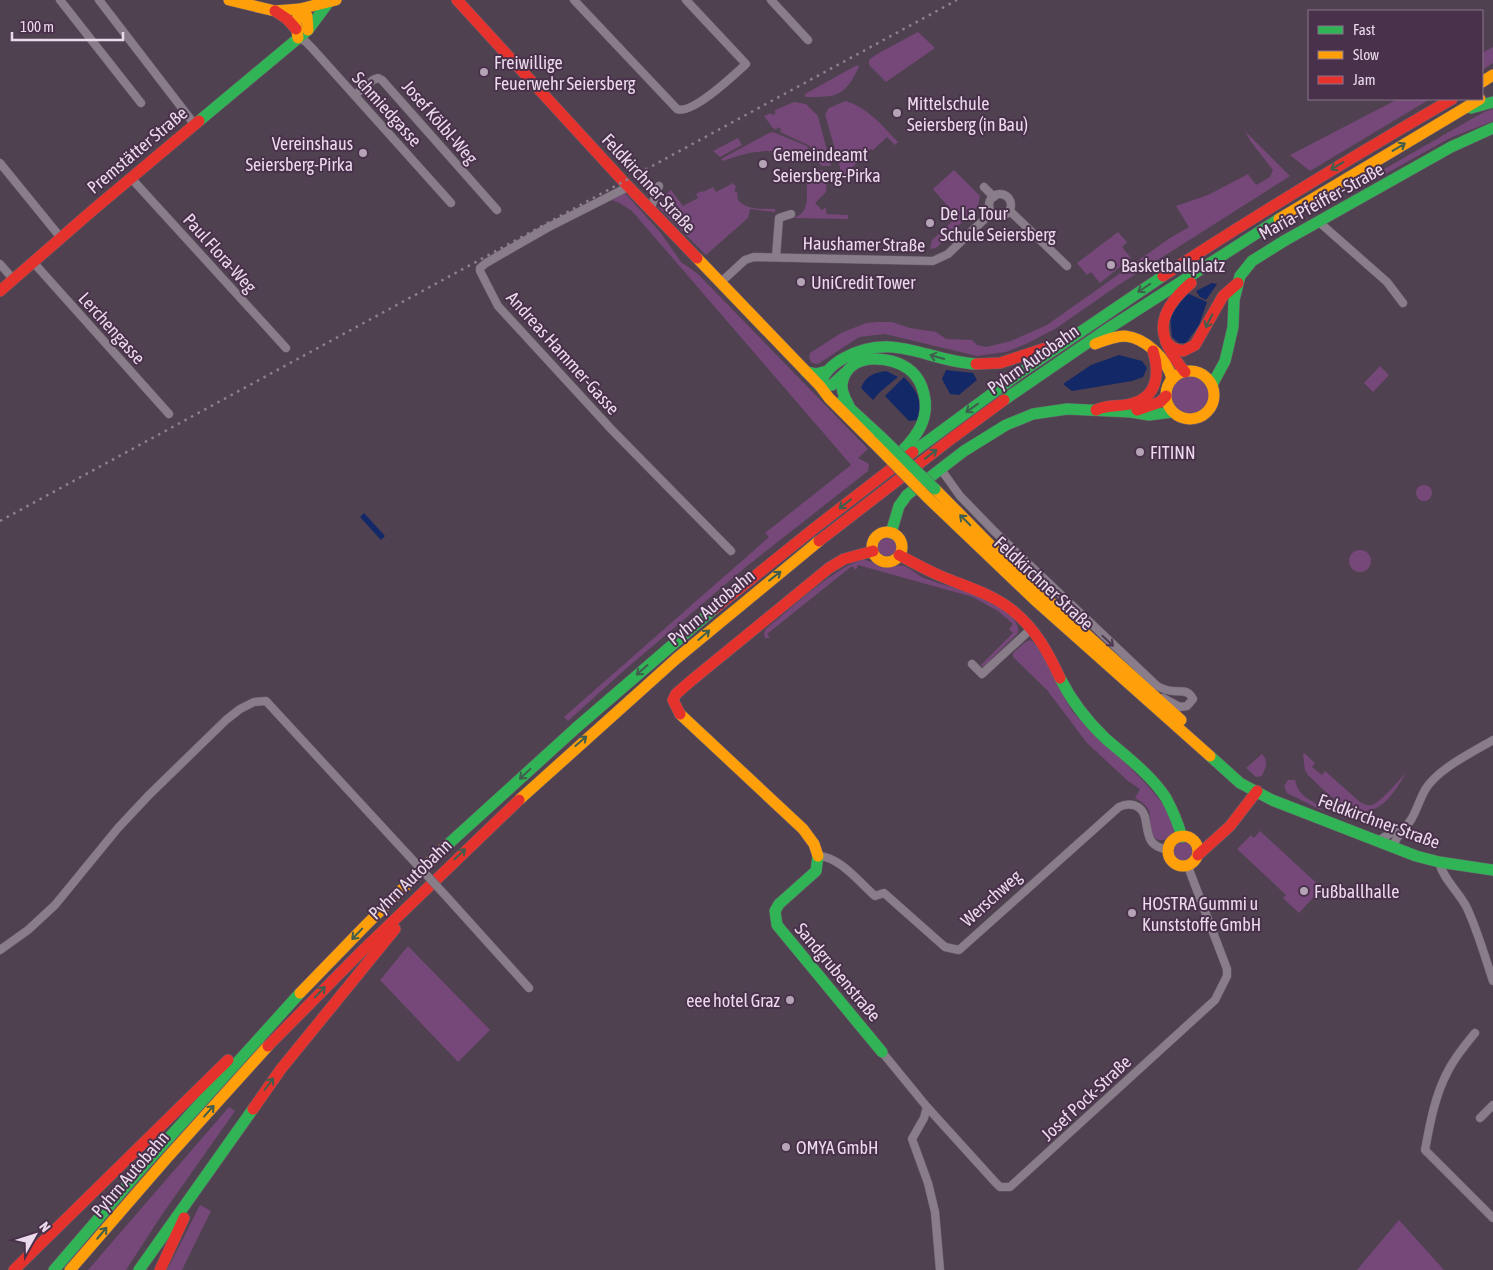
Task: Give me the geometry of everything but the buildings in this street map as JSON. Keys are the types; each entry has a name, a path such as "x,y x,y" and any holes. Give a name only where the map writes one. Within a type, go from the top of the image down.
{"main road":[{"path":"229,0 275,11 287,19 297,34"},
{"name":"Feldkirchner Straße","path":"457,0 628,187 820,386 829,398 876,439 1038,602 1240,783 1272,800 1416,856 1439,862 1493,870"},
{"name":"Premstätter Straße","path":"0,291 195,125 297,34 308,30 332,1"},
{"path":"275,11 291,6 332,1"},
{"path":"291,6 307,16 308,30"},
{"path":"291,6 296,18 297,34"},
{"name":"Pyhrn Autobahn","path":"54,1270 140,1169 286,1008 399,892 572,730 728,597 883,474 1069,340 1179,265 1302,186 1450,100"},
{"name":"Pyhrn Autobahn","path":"70,1270 267,1047 346,966 427,886 571,750 737,607 953,437 1069,355 1165,290 1223,256 1266,227 1478,100"},
{"path":"1459,112 1493,102"},
{"name":"Maria-Pfeiffer-Straße","path":"1212,386 1225,361 1238,283 1243,271 1260,255 1451,147 1493,128"},
{"path":"1185,372 1173,357 1166,341 1163,331 1163,316 1173,298 1181,290 1218,263 1223,256"},
{"path":"1166,341 1173,348 1183,351 1195,345 1223,296 1238,283"},
{"path":"1069,355 1112,337 1132,337 1147,344 1153,350 1167,365 1172,379"},
{"path":"883,474 889,462 912,442 922,429 926,417 926,394 917,376 910,368 893,360 868,359 853,365 832,385 820,386 822,378 827,371 838,361 855,351 876,345 904,346 963,364 984,365 1002,363 1069,340"},
{"path":"1096,410 1105,404 1128,405 1144,398 1154,384 1157,375 1157,364 1153,350"},
{"name":"Maria-Pfeiffer-Straße","path":"1201,374 1211,369 1226,352"},
{"path":"806,372 816,374 827,371"},
{"path":"1195,372 1201,374 1207,378 1212,386 1213,402 1205,414 1195,419 1181,418 1172,412 1167,402 1167,388 1172,379 1178,374 1195,372"},
{"path":"845,373 841,385 849,406"},
{"name":"Feldkirchner Straße","path":"820,386 849,406 876,439"},
{"path":"1131,412 1152,406 1166,396"},
{"path":"891,532 901,502 914,489 940,468 1006,425 1020,419 1056,410 1079,408 1149,415 1172,412"},
{"name":"Feldkirchner Straße","path":"931,493 1245,777 1257,792"},
{"path":"884,532 891,532 896,535 902,547 899,555 893,560 885,561 877,558 873,550 873,541 884,532"},
{"path":"819,856 815,844 803,829 686,720 678,711 673,700 676,694 692,680 829,568 844,559 873,550"},
{"path":"899,555 928,571 994,598 1010,609 1031,629 1048,651 1077,708 1166,797 1178,821 1182,837"},
{"path":"1195,842 1210,836 1240,803 1257,792"},
{"path":"1198,855 1198,847 1190,838 1182,837 1174,841 1169,850 1170,857 1176,864 1183,866 1194,862 1198,855 1214,843 1250,804 1257,792"},
{"name":"Sandgrubenstraße","path":"819,856 818,866 813,876 785,899 775,911 777,925 882,1052"},
{"path":"139,1270 280,1069 397,926 427,886"},
{"path":"14,1270 251,1036 286,1008"},
{"path":"160,1270 202,1182"}],"street":[{"path":"60,0 141,103"},
{"path":"100,0 195,125"},
{"path":"574,0 680,110 687,108 717,90 746,64 686,0"},
{"path":"770,0 808,40"},
{"name":"Schmiedgasse","path":"297,34 355,95 451,203"},
{"name":"Josef Kölbl-Weg","path":"355,95 373,80 378,78 382,80 497,210"},
{"path":"0,163 61,238"},
{"name":"Paul Flora-Weg","path":"131,178 286,348"},
{"path":"650,210 659,186"},
{"name":"Andreas Hammer-Gasse","path":"628,187 547,228 486,263 480,268 480,271 498,306 612,430 731,551"},
{"path":"984,187 994,197"},
{"path":"1000,194 1006,196 1011,201 1010,211 1001,216 992,212 990,202 1000,194"},
{"path":"1010,211 1067,266"},
{"name":"Haushamer Straße","path":"720,283 745,260 754,257 933,261 948,254 992,212"},
{"path":"776,257 779,218 792,214"},
{"path":"1319,222 1386,282 1403,303"},
{"name":"Lerchengasse","path":"33,262 169,414"},
{"path":"0,264 13,279"},
{"path":"940,468 960,496 994,531 1150,679 1166,690 1186,691 1193,699 1187,706 1180,707 1142,684"},
{"path":"972,664 982,674 1031,629"},
{"path":"0,950 28,930 55,905 118,828 226,720 240,709 254,702 266,701 529,988"},
{"path":"1393,846 1396,837 1411,819 1425,789 1434,779 1493,740"},
{"name":"Werschweg","path":"819,856 826,856 835,860 875,896 884,893 945,947 959,950 1119,807 1126,804 1136,805 1143,813 1147,833 1152,843 1162,849 1169,850"},
{"path":"1378,840 1394,831 1403,830"},
{"path":"1439,862 1442,872 1466,907 1490,963 1493,981"},
{"name":"Josef Pock-Straße","path":"882,1052 927,1107 994,1182 1000,1187 1008,1188 1215,1000 1227,976 1228,968 1190,872 1189,865"},
{"path":"1475,1033 1447,1072 1439,1091 1425,1150 1493,1218"},
{"path":"1480,1118 1493,1106"},
{"path":"927,1107 924,1118 912,1138 928,1183 935,1212 940,1270"}],"shaded area":[{"path":"918,32 935,48 886,82 869,65 869,60"},
{"path":"1493,47 1493,63 1483,69 1483,52"},
{"path":"857,65 859,67 854,77 844,90 825,97 805,97 805,94"},
{"path":"1396,100 1428,100 1310,171 1290,155"},
{"path":"845,101 868,112 898,142 895,145 887,137 873,150 871,149 844,175 841,171 825,114 829,108"},
{"path":"794,102 806,104 818,116 831,166 822,166 814,159 810,146 780,132 781,129 778,127 776,130 764,116 771,113 772,115 775,114 775,110"},
{"path":"1493,109 1493,121 1450,138 1371,182 1372,176 1484,112"},
{"path":"1245,131 1290,176 1117,286 1055,329 1006,352 977,356 885,334 859,337 818,364 812,363 809,358 810,353 841,333 866,323 892,322 910,328 936,332 946,339 972,340 977,345 986,347 1011,341 1047,325 1170,238 1189,227 1176,206 1208,195 1248,174 1256,185 1270,177 1273,170 1251,142"},
{"path":"773,132 807,146 811,154 807,157 785,152 765,151 745,154 723,161 721,159 769,133"},
{"path":"738,138 742,145 720,157 713,151"},
{"path":"821,170 833,172 833,179 827,179 826,192 815,203 822,210 826,207 826,214 848,215 848,219 793,218 799,216 805,208 807,180 815,176 812,174"},
{"path":"954,170 980,196 978,206 936,248 930,249 932,240 957,217 933,189"},
{"path":"733,183 737,188 735,188 735,192 737,192 738,200 742,204 755,208 775,209 775,212 750,209 748,218 706,255 658,207 662,204 665,207 669,204 666,200 669,197 666,194 671,190 683,206 698,198 696,194 702,191 713,187 716,192"},
{"path":"625,193 660,232 681,262 698,274 868,449 858,458 869,464 868,471 747,566 621,673 568,721 564,717 769,537 765,533 851,465 632,211 613,201 616,196"},
{"path":"1118,232 1127,242 1122,247 1131,258 1100,283 1091,272 1087,275 1077,263"},
{"path":"1380,366 1389,375 1373,392 1364,383"},
{"path":"1194,375 1201,378 1207,384 1210,395 1209,403 1201,412 1194,415 1186,415 1179,412 1171,403 1170,391 1173,384 1182,376"},
{"path":"1421,485 1427,485 1432,490 1430,499 1421,501 1416,496 1416,490"},
{"path":"883,536 891,536 897,542 897,550 891,556 883,556 877,550 877,542"},
{"path":"1360,550 1370,557 1371,561 1364,571 1360,572 1350,565 1349,561 1356,551"},
{"path":"863,560 882,566 904,566 924,578 980,597 1008,613 1016,622 1018,633 983,667 981,665 1013,633 1009,629 1013,624 998,611 973,597 858,565 856,570 852,566 767,634 770,638 765,638 764,633 766,629 813,589 840,570"},
{"path":"1030,640 1035,644 1047,662 1073,712 1133,771 1164,806 1173,821 1173,833 1169,837 1162,840 1156,839 1153,836 1149,811 1143,803 1135,798 1140,789 1128,781 1087,743 1047,690 1013,657 1013,653"},
{"path":"1304,753 1315,763 1312,767 1322,775 1325,771 1360,802 1368,805 1376,803 1406,773 1385,802 1374,809 1364,811 1353,809 1343,805 1324,791 1308,775 1305,770"},
{"path":"1262,754 1266,760 1266,767 1262,776 1256,777 1246,768"},
{"path":"1288,780 1295,780 1297,787 1303,795 1323,811 1287,793 1284,786"},
{"path":"1260,831 1322,888 1299,913 1283,898 1286,895 1237,849 1251,835 1254,838"},
{"path":"1183,840 1191,843 1194,851 1191,859 1183,862 1175,859 1172,851 1175,843"},
{"path":"408,946 490,1030 458,1062 380,980"},
{"path":"229,1107 235,1111 161,1216 126,1270 88,1270"},
{"path":"200,1205 211,1211 182,1270 167,1270"},
{"path":"1399,1220 1444,1270 1357,1270"}],"water":[{"path":"1212,283 1217,284 1206,300 1200,297 1196,291"},
{"path":"1187,293 1207,302 1199,325 1186,343 1179,343 1172,337 1170,316"},
{"path":"1119,355 1142,361 1147,368 1143,377 1132,381 1072,391 1063,384 1091,365"},
{"path":"946,370 973,373 977,380 959,395 950,394 942,379"},
{"path":"886,371 898,377 873,400 861,388 865,380 871,375"},
{"path":"904,377 913,387 918,397 920,407 919,420 909,421 885,396"},
{"path":"364,513 385,536 381,540 360,517"}],"railway":[{"path":"0,521 957,0"}],"traffic: fast":[{"path":"199,121 308,30 328,3"},
{"path":"1471,108 1493,102"},
{"path":"1212,385 1225,361 1233,327 1234,300 1240,276 1252,261 1451,147 1493,128"},
{"path":"1004,400 1106,330 1279,219"},
{"path":"913,452 1020,373 1163,276"},
{"path":"845,373 832,385 820,386 826,373 840,360 862,350 879,347 895,347 958,362 976,364"},
{"path":"849,406 843,393 842,384 852,366 861,361 882,359 902,365 911,371 922,387 925,410 918,432 902,451"},
{"path":"806,372 816,374 827,371"},
{"path":"842,401 880,436"},
{"path":"891,533 899,506 907,495 964,451 1006,425 1033,414 1067,409 1131,412 1149,415 1172,412"},
{"path":"880,436 935,489"},
{"path":"444,848 576,728 714,609"},
{"path":"1060,678 1080,711 1092,725 1146,774 1160,790 1171,808 1182,837"},
{"path":"1210,756 1240,783 1272,800 1416,856 1439,862 1493,870"},
{"path":"818,856 816,871 779,904 775,911 777,925 882,1052"},
{"path":"54,1270 148,1161 300,993"},
{"path":"139,1270 253,1109"}],"traffic: slow":[{"path":"229,0 275,11 300,9 336,0"},
{"path":"298,38 296,23 300,9 307,16 308,30"},
{"path":"1483,81 1493,75"},
{"path":"1279,219 1478,100"},
{"path":"697,258 873,442"},
{"path":"1095,344 1121,336 1140,341 1148,345 1166,364 1172,379"},
{"path":"1185,371 1195,371 1207,378 1214,390 1214,395 1214,400 1207,412 1195,419 1185,419 1177,415 1170,408 1166,400 1166,390 1170,382 1177,375 1185,371"},
{"path":"873,442 927,497"},
{"path":"935,489 1014,569 1181,720"},
{"path":"927,497 1037,602 1210,756"},
{"path":"887,532 893,533 901,541 902,547 901,553 893,561 887,562 881,561 873,553 872,547 873,541 881,533 887,532"},
{"path":"519,800 676,659 819,541"},
{"path":"680,714 803,829 814,844 818,856"},
{"path":"1183,836 1193,841 1198,851 1193,861 1183,866 1173,861 1168,851 1173,841 1183,836"},
{"path":"300,993 444,848"},
{"path":"70,1270 268,1046"}],"traffic: jam":[{"path":"457,0 623,181 697,258"},
{"path":"275,11 287,19 296,29"},
{"path":"1163,276 1234,230 1450,100"},
{"path":"0,291 199,121"},
{"path":"1185,372 1168,347 1163,326 1165,315 1171,305 1191,283"},
{"path":"1166,342 1173,348 1183,351 1195,345 1223,296 1238,283"},
{"path":"976,364 1000,363 1049,347"},
{"path":"1096,410 1130,404 1146,396 1155,384 1156,368 1153,351"},
{"path":"1137,410 1160,402 1166,396"},
{"path":"819,541 1004,400"},
{"path":"714,609 913,452"},
{"path":"680,714 673,700 676,694 692,680 829,568 844,559 873,551"},
{"path":"899,555 937,575 988,595 1012,610 1028,625 1040,641 1060,678"},
{"path":"1198,855 1230,826 1257,791"},
{"path":"268,1046 360,953 519,800"},
{"path":"253,1109 281,1069 395,929"},
{"path":"14,1270 228,1060"},
{"path":"160,1270 184,1218"}],"place":[{"name":"Freiwillige Feuerwehr Seiersberg","path":"484,72"},
{"name":"Mittelschule Seiersberg (in Bau)","path":"897,113"},
{"name":"Vereinshaus Seiersberg-Pirka","path":"363,153"},
{"name":"Gemeindeamt Seiersberg-Pirka","path":"763,164"},
{"name":"De La Tour Schule Seiersberg","path":"930,223"},
{"name":"Basketballplatz","path":"1111,265"},
{"name":"UniCredit Tower","path":"801,282"},
{"name":"FITINN","path":"1140,452"},
{"name":"Fußballhalle","path":"1304,891"},
{"name":"HOSTRA Gummi u Kunststoffe GmbH","path":"1132,913"},
{"name":"eee hotel Graz","path":"790,1000"},
{"name":"OMYA GmbH","path":"786,1147"}]}
